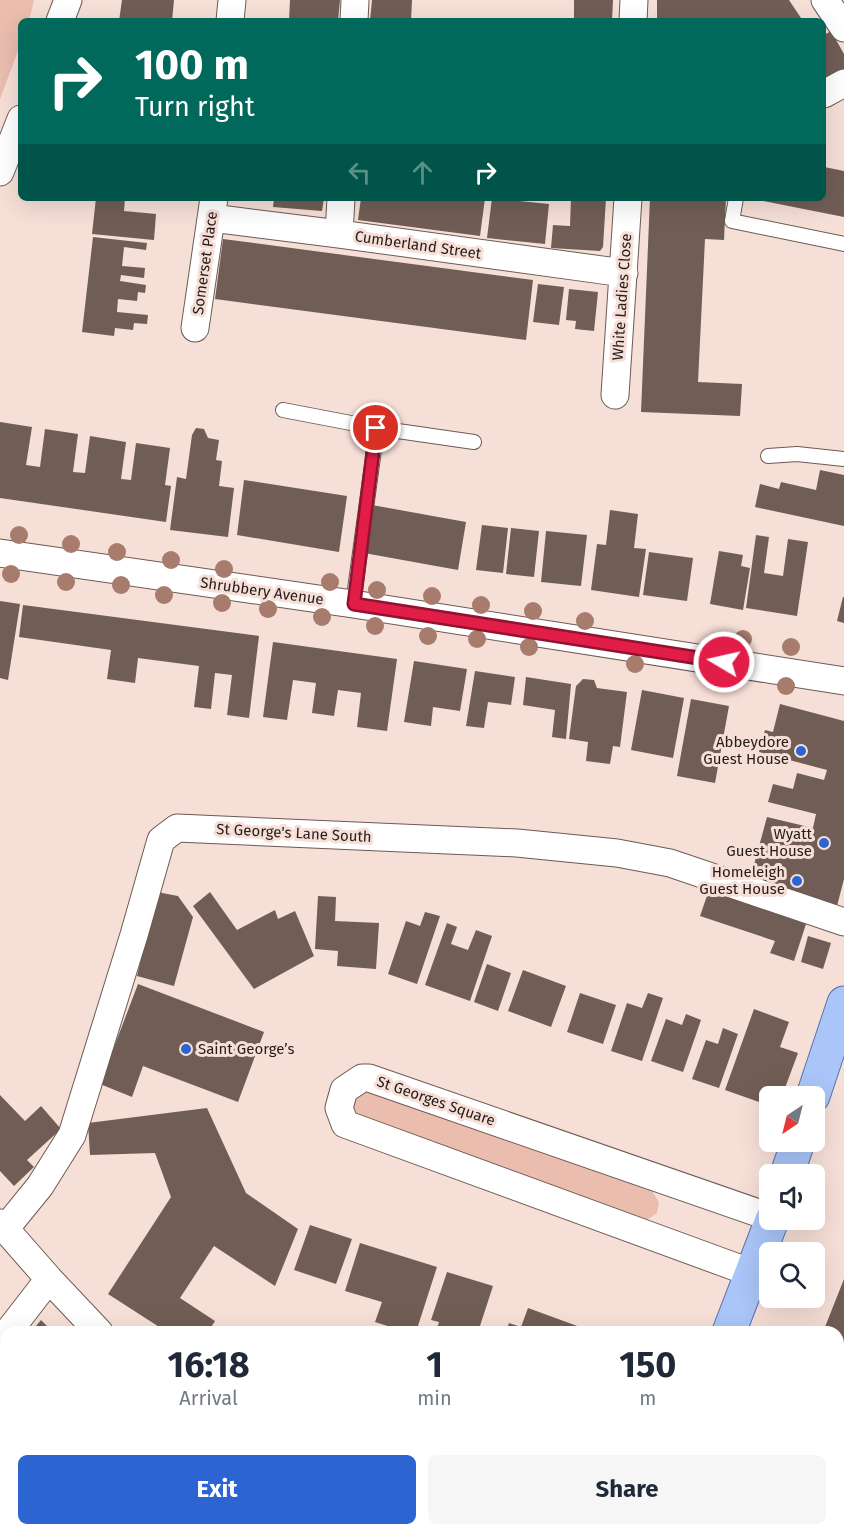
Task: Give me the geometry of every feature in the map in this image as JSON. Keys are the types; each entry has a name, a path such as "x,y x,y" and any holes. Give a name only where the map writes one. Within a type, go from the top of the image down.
{"main road":[{"path":"816,1086 844,1003"},
{"path":"731,1326 767,1230"}],"street":[{"path":"61,18 68,0"},
{"path":"230,18 232,0"},
{"path":"354,18 355,0"},
{"path":"633,18 634,0"},
{"path":"825,0 844,28"},
{"path":"826,93 844,83"},
{"path":"0,172 18,127"},
{"path":"339,234 341,201"},
{"name":"White Ladies Close","path":"615,395 628,201"},
{"name":"Cumberland Street","path":"213,208 339,234 624,273"},
{"name":"Somerset Place","path":"195,328 213,208"},
{"name":"Shrubbery Avenue","path":"0,554 354,604 844,681"},
{"name":"St George's Lane South","path":"2,1226 40,1186 72,1135 161,840 177,828 517,843 617,853 670,863 844,922"},
{"name":"St Georges Square","path":"752,1273 345,1124 339,1108 344,1090 362,1078 369,1078 759,1214"},
{"path":"2,1226 93,1326"},
{"path":"12,1326 49,1279"}],"lane":[{"path":"735,201 732,221 844,244"},
{"path":"283,410 376,428 474,442"},
{"path":"354,604 376,428"},
{"path":"768,456 797,454 844,459"}],"shaded area":[{"path":"0,0 34,0 30,18 18,18 18,51 0,99"},
{"path":"377,1090 650,1188 659,1202 657,1213 644,1222 353,1115 353,1107 360,1093"}],"building":[{"path":"122,0 174,0 172,18 119,18"},
{"path":"290,0 340,0 338,18 289,18"},
{"path":"372,0 412,0 411,18 370,18"},
{"path":"574,0 613,0 612,18 574,18"},
{"path":"657,0 789,0 801,18 657,18"},
{"path":"831,31 844,54 844,71 826,82 826,34"},
{"path":"826,167 844,171 844,217 763,201 826,201"},
{"path":"96,201 125,201 124,211 156,214 154,240 92,234"},
{"path":"274,201 324,201 322,211 273,207"},
{"path":"361,201 485,201 480,236 358,220"},
{"path":"492,201 549,204 545,244 487,238"},
{"path":"571,201 606,201 603,247 600,251 551,248 553,225 570,226"},
{"path":"650,201 726,201 724,240 705,239 698,382 742,384 740,416 641,412"},
{"path":"93,237 147,243 146,250 124,247 122,266 145,268 144,278 121,275 120,281 146,285 145,293 138,292 137,301 118,299 117,312 148,315 147,324 134,323 133,330 115,328 114,336 82,332"},
{"path":"223,239 533,280 526,340 215,299"},
{"path":"538,284 564,287 559,325 533,322"},
{"path":"569,289 598,292 594,331 575,329 576,321 566,320"},
{"path":"0,422 32,427 26,465 40,467 45,429 78,434 73,472 85,473 90,436 126,442 121,479 131,480 136,443 170,448 165,485 171,486 166,522 0,498"},
{"path":"196,428 204,429 208,438 219,440 216,460 222,461 219,486 234,488 228,537 170,530 177,477 186,479 192,435"},
{"path":"820,470 844,475 844,526 755,507 760,484 779,489 781,482 816,490"},
{"path":"244,480 347,496 339,552 237,535"},
{"path":"372,505 466,522 458,570 364,553"},
{"path":"610,510 638,514 634,548 646,549 639,597 591,590 597,544 606,545"},
{"path":"482,525 508,528 503,573 476,570"},
{"path":"511,528 539,531 534,577 506,574"},
{"path":"546,531 587,535 581,586 541,582"},
{"path":"756,535 769,537 764,573 783,576 788,539 808,542 797,616 746,608"},
{"path":"719,551 743,555 741,566 750,568 743,610 710,604"},
{"path":"649,552 693,558 687,601 643,595"},
{"path":"844,597 844,623 837,621"},
{"path":"0,601 20,604 8,680 0,678"},
{"path":"23,605 259,636 249,718 227,715 232,675 215,673 211,709 194,707 199,666 138,658 135,683 107,679 111,650 19,637"},
{"path":"273,642 397,659 387,731 357,727 361,693 338,690 334,716 312,713 316,683 293,680 287,720 263,717"},
{"path":"414,661 467,669 460,711 433,707 431,726 404,722"},
{"path":"475,671 515,677 511,705 488,702 484,728 466,726"},
{"path":"526,677 571,684 566,739 552,737 555,710 523,705"},
{"path":"583,679 594,680 597,688 627,692 620,747 613,746 610,764 586,761 588,742 569,739 576,686"},
{"path":"642,690 684,698 673,758 631,750"},
{"path":"691,699 729,706 715,783 677,776"},
{"path":"780,704 844,721 844,879 837,906 749,883 767,817 813,828 816,814 768,802 773,784 793,789 797,773 824,780 827,770 759,752 765,730 773,732"},
{"path":"709,890 806,924 794,961 770,953 775,941 700,916"},
{"path":"157,892 178,896 193,917 174,986 137,976"},
{"path":"210,892 237,930 275,910 278,919 295,911 314,956 254,989 193,906"},
{"path":"318,896 336,897 335,921 379,923 376,969 337,966 338,951 315,949"},
{"path":"425,912 440,916 417,984 388,974 406,921 420,926"},
{"path":"447,923 457,927 451,944 468,950 476,930 492,936 470,1001 425,985"},
{"path":"808,936 831,943 823,969 801,962"},
{"path":"487,964 511,973 498,1011 474,1002"},
{"path":"523,970 566,986 551,1027 508,1011"},
{"name":"Saint George’s","path":"138,984 264,1032 238,1102 143,1066 132,1097 100,1084"},
{"path":"580,993 616,1005 603,1044 567,1032"},
{"path":"648,993 663,998 642,1061 611,1051 627,1003 642,1008"},
{"path":"754,1009 789,1022 780,1047 798,1053 786,1086 759,1086 759,1102 725,1090"},
{"path":"686,1014 701,1020 683,1072 651,1061 666,1019 682,1025"},
{"path":"723,1028 738,1034 719,1088 692,1079 706,1040 718,1044"},
{"path":"0,1095 25,1121 41,1106 61,1129 27,1160 34,1167 14,1186 0,1171"},
{"path":"207,1108 246,1193 298,1229 275,1286 214,1246 180,1298 215,1321 212,1326 158,1326 108,1294 171,1197 155,1153 90,1155 88,1123"},
{"path":"310,1225 352,1239 336,1284 294,1270"},
{"path":"360,1243 437,1267 418,1326 388,1326 375,1322 382,1302 345,1291"},
{"path":"447,1272 493,1286 480,1326 438,1326 439,1322 431,1320"},
{"path":"844,1279 844,1326 825,1326"},
{"path":"528,1308 577,1326 521,1326"},
{"path":"41,1320 47,1326 36,1326"}],"place":[{"name":"Abbeydore Guest House","path":"801,751"},
{"name":"Wyatt Guest House","path":"824,843"},
{"name":"Homeleigh Guest House","path":"797,881"},
{"name":"Saint George’s","path":"186,1049"}],"route":[{"path":"376,428 354,604 724,662"}]}
